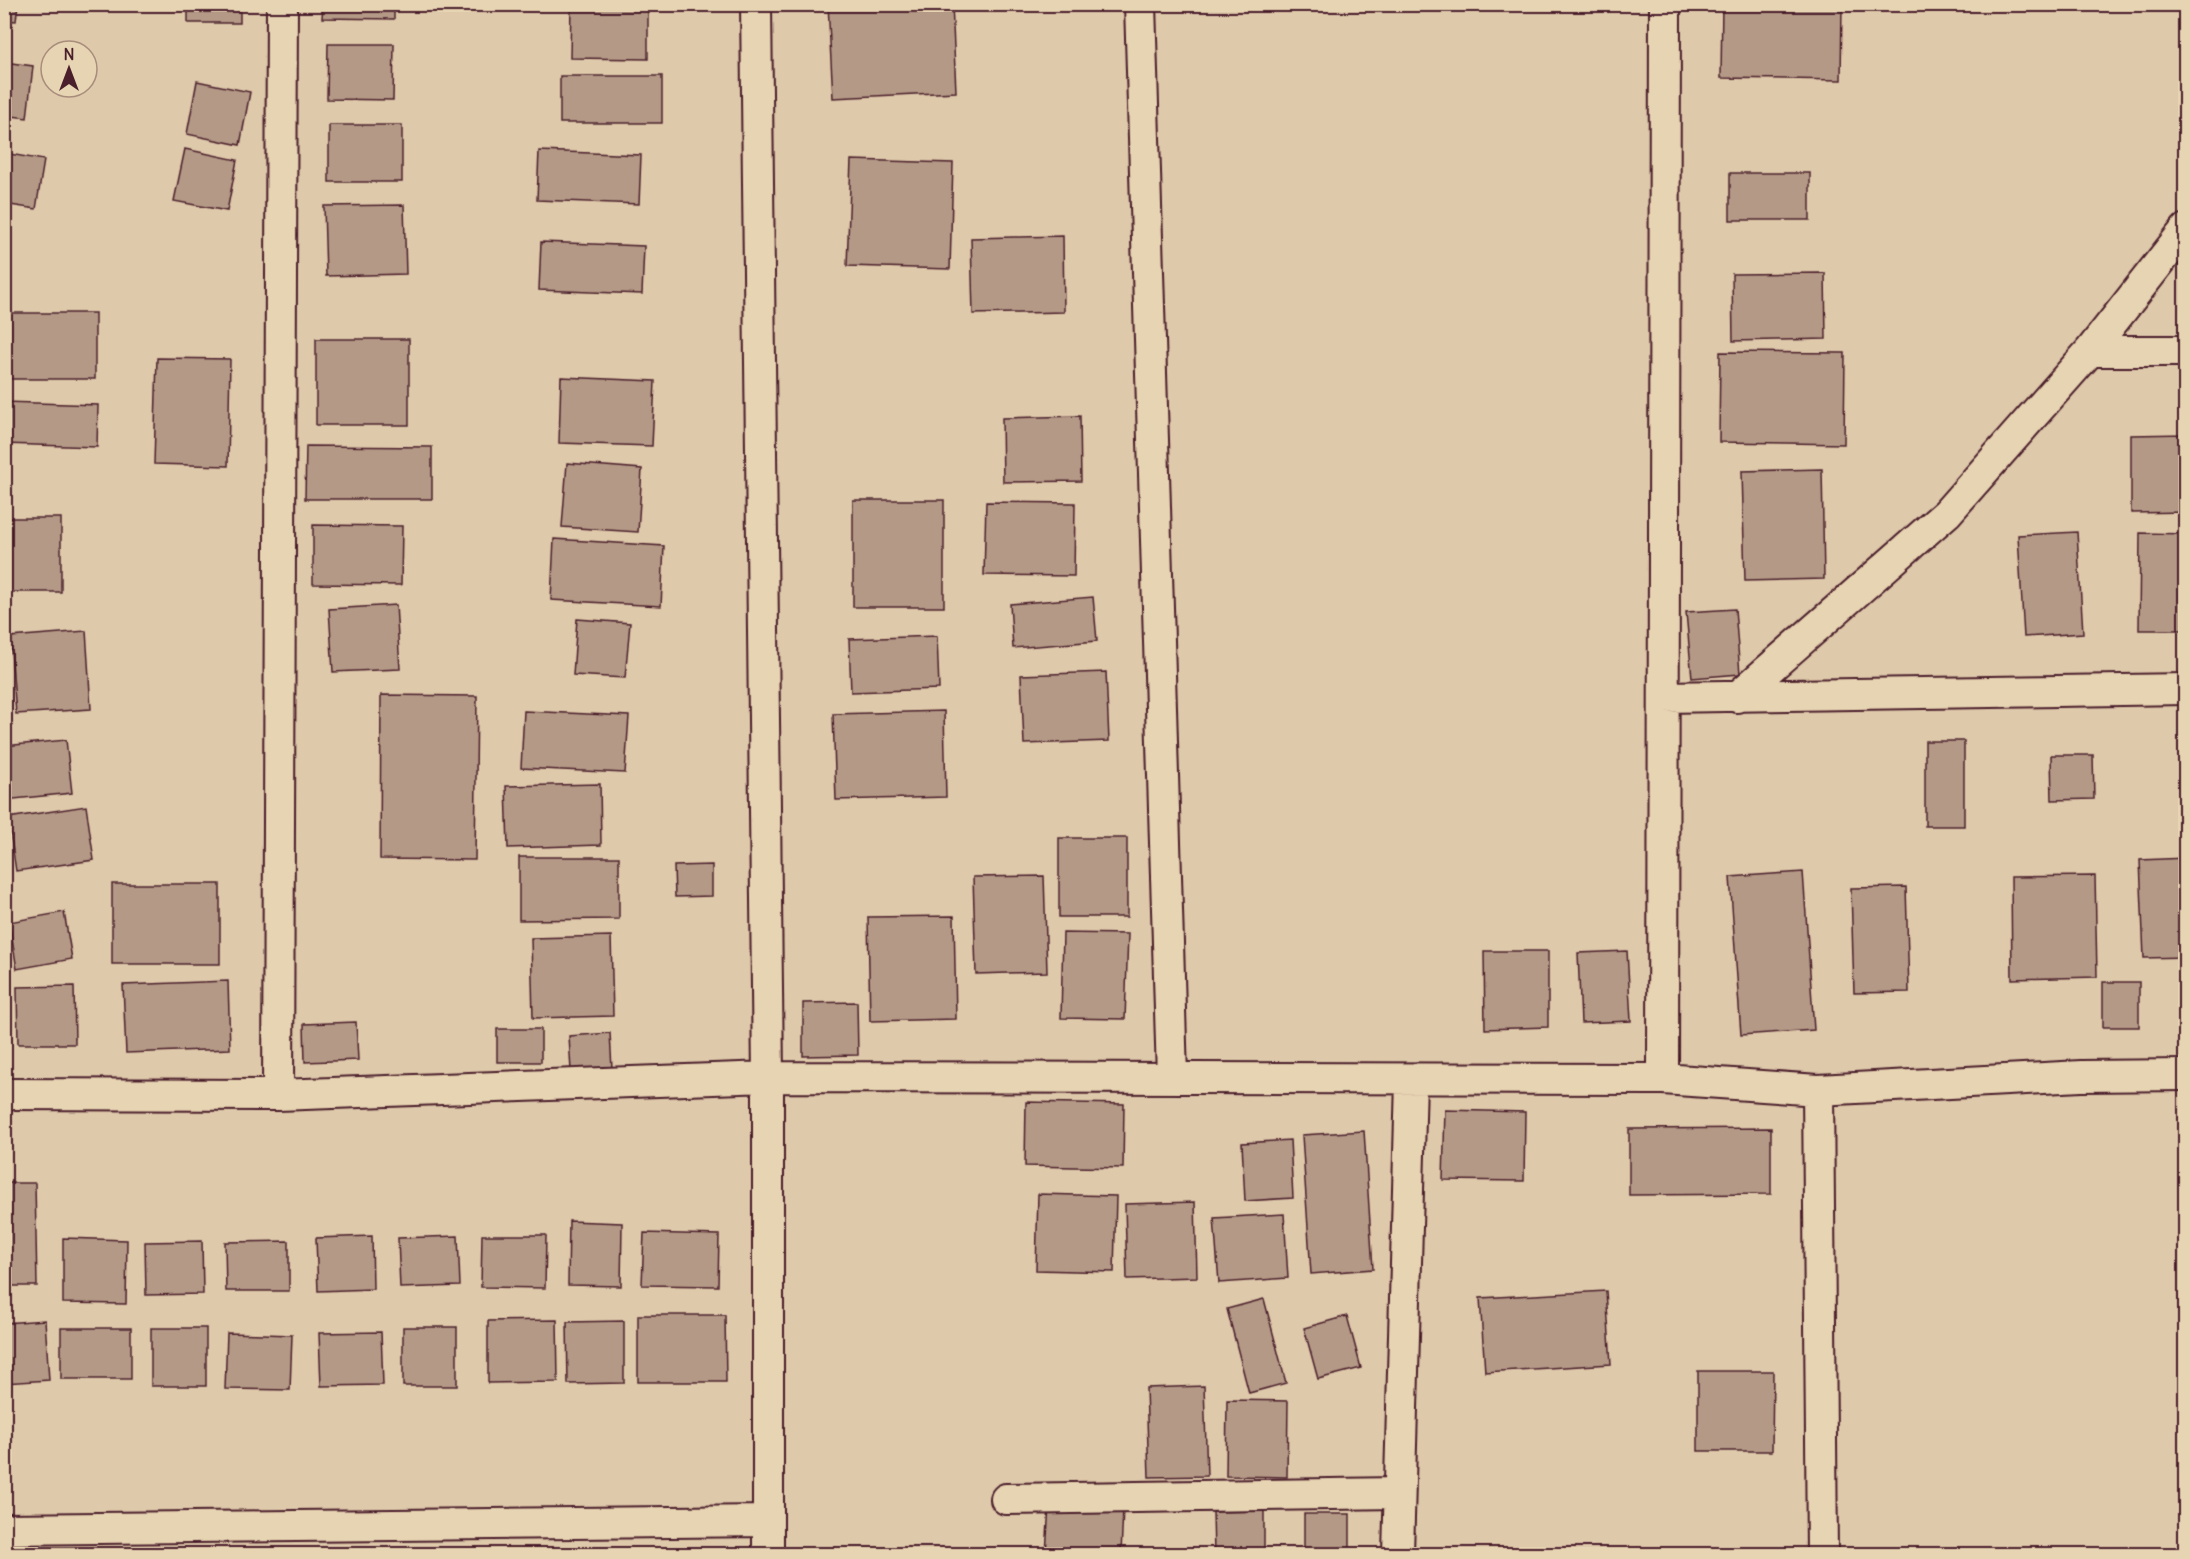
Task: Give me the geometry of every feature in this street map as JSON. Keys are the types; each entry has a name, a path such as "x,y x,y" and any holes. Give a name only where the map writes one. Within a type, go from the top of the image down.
{"street":[{"path":"278,1095 282,4"},
{"path":"756,4 768,1077 768,1554"},
{"path":"1140,4 1172,1077"},
{"path":"1663,1080 1665,4"},
{"path":"1737,697 1947,513 2090,351 2186,229"},
{"path":"2090,351 2186,351"},
{"path":"1664,697 2186,689"},
{"path":"4,1094 278,1095 768,1077 1172,1077 1411,1081 1663,1080 1818,1090 2081,1076 2186,1075"},
{"path":"1398,1554 1411,1081"},
{"path":"1818,1090 1822,1554"},
{"path":"1006,1499 1398,1493"},
{"path":"4,1529 768,1521"}],"building":[{"path":"4,4 18,4 16,21 4,20"},
{"path":"188,4 240,4 240,23 188,23"},
{"path":"323,4 394,4 394,19 322,18"},
{"path":"571,4 648,4 648,59 570,58"},
{"path":"828,4 952,4 956,92 833,98"},
{"path":"1722,4 1842,4 1841,80 1721,78"},
{"path":"328,44 394,44 393,100 327,99"},
{"path":"4,62 33,66 27,118 4,115"},
{"path":"560,76 662,76 662,123 560,123"},
{"path":"197,81 250,92 240,145 187,134"},
{"path":"329,125 402,125 402,182 329,182"},
{"path":"185,149 237,160 227,211 174,201"},
{"path":"539,151 641,155 639,204 537,200"},
{"path":"4,153 44,160 36,209 4,204"},
{"path":"851,160 953,163 950,269 847,266"},
{"path":"1730,173 1810,173 1810,220 1730,220"},
{"path":"404,205 406,274 326,276 324,206"},
{"path":"1063,236 1064,312 973,314 971,238"},
{"path":"541,242 644,246 642,294 539,290"},
{"path":"1825,273 1826,339 1733,341 1732,274"},
{"path":"4,313 95,313 95,379 4,379"},
{"path":"316,339 409,339 409,425 316,425"},
{"path":"1720,352 1845,353 1844,444 1719,442"},
{"path":"157,358 230,359 228,466 154,464"},
{"path":"561,377 655,381 652,446 559,443"},
{"path":"4,402 98,405 97,447 4,444"},
{"path":"1080,416 1081,481 1003,482 1002,418"},
{"path":"2186,434 2186,512 2131,513 2131,435"},
{"path":"306,446 432,447 432,499 305,499"},
{"path":"567,463 642,469 638,532 562,527"},
{"path":"1822,469 1824,579 1745,581 1742,471"},
{"path":"853,500 944,500 944,607 853,607"},
{"path":"986,502 1075,503 1074,576 984,575"},
{"path":"4,518 61,518 61,592 4,592"},
{"path":"313,525 402,526 401,585 313,584"},
{"path":"2077,532 2083,633 2024,637 2018,535"},
{"path":"2140,533 2186,534 2186,630 2139,630"},
{"path":"554,539 664,546 661,606 551,600"},
{"path":"1093,597 1097,641 1013,648 1010,604"},
{"path":"396,605 400,669 333,672 329,609"},
{"path":"1735,609 1740,674 1692,678 1686,612"},
{"path":"577,619 630,623 625,678 573,675"},
{"path":"86,631 91,709 16,714 10,637"},
{"path":"937,636 939,689 851,692 849,639"},
{"path":"1106,672 1109,741 1024,744 1021,675"},
{"path":"381,695 477,696 475,860 380,859"},
{"path":"524,711 629,716 625,773 521,768"},
{"path":"944,711 946,797 836,800 833,714"},
{"path":"66,740 72,793 4,800 4,746"},
{"path":"1925,741 1964,741 1964,826 1925,826"},
{"path":"2051,755 2093,755 2094,799 2052,800"},
{"path":"600,784 601,845 508,848 506,786"},
{"path":"86,806 94,860 16,871 8,818"},
{"path":"1059,838 1127,838 1127,917 1059,917"},
{"path":"519,857 619,857 619,919 519,920"},
{"path":"2186,858 2186,957 2144,958 2140,860"},
{"path":"712,865 712,896 675,897 674,866"},
{"path":"1803,872 1814,1030 1741,1035 1730,877"},
{"path":"1044,876 1047,972 976,974 973,877"},
{"path":"2095,876 2097,977 2012,979 2011,877"},
{"path":"112,884 220,884 220,964 112,964"},
{"path":"1906,887 1909,992 1854,993 1851,888"},
{"path":"64,912 72,959 17,969 9,922"},
{"path":"954,916 956,1019 870,1021 868,917"},
{"path":"1063,933 1128,934 1125,1019 1061,1018"},
{"path":"611,936 613,1016 533,1018 531,938"},
{"path":"1484,951 1548,951 1548,1027 1485,1029"},
{"path":"1627,951 1631,1021 1581,1023 1578,953"},
{"path":"228,981 230,1049 126,1053 123,985"},
{"path":"2103,982 2139,982 2139,1027 2103,1027"},
{"path":"74,986 75,1044 18,1044 17,987"},
{"path":"857,1002 858,1055 803,1056 803,1003"},
{"path":"356,1022 358,1060 305,1062 304,1024"},
{"path":"497,1029 541,1029 541,1062 497,1062"},
{"path":"610,1033 612,1069 571,1071 569,1036"},
{"path":"1026,1102 1124,1104 1123,1168 1025,1166"},
{"path":"1445,1110 1525,1112 1524,1181 1443,1180"},
{"path":"1771,1128 1771,1194 1629,1195 1629,1129"},
{"path":"1364,1131 1373,1269 1311,1274 1302,1135"},
{"path":"1290,1140 1293,1198 1245,1201 1242,1143"},
{"path":"4,1183 35,1183 37,1286 4,1286"},
{"path":"1038,1194 1116,1196 1114,1272 1036,1270"},
{"path":"1195,1202 1197,1277 1127,1279 1125,1204"},
{"path":"1284,1214 1288,1278 1219,1283 1214,1218"},
{"path":"569,1221 622,1223 621,1286 568,1285"},
{"path":"644,1233 719,1235 718,1286 642,1285"},
{"path":"482,1235 546,1235 545,1288 481,1287"},
{"path":"372,1236 373,1289 318,1291 316,1238"},
{"path":"458,1236 460,1286 400,1288 398,1238"},
{"path":"63,1238 127,1240 126,1304 63,1303"},
{"path":"202,1241 203,1294 146,1295 145,1242"},
{"path":"289,1241 289,1291 226,1291 225,1242"},
{"path":"1606,1291 1611,1364 1485,1372 1480,1298"},
{"path":"1264,1299 1286,1383 1249,1393 1227,1309"},
{"path":"638,1315 725,1315 726,1382 638,1382"},
{"path":"1347,1316 1361,1368 1318,1379 1304,1328"},
{"path":"45,1320 49,1380 4,1383 4,1323"},
{"path":"557,1320 558,1382 488,1383 488,1321"},
{"path":"624,1321 624,1383 568,1384 567,1322"},
{"path":"403,1327 457,1327 457,1386 403,1386"},
{"path":"61,1328 131,1328 131,1379 61,1379"},
{"path":"151,1328 206,1328 206,1386 151,1386"},
{"path":"381,1332 383,1385 321,1386 319,1333"},
{"path":"227,1333 292,1335 290,1390 225,1389"},
{"path":"1698,1371 1773,1371 1772,1451 1698,1451"},
{"path":"1204,1386 1207,1476 1149,1477 1146,1388"},
{"path":"1227,1400 1288,1401 1287,1477 1226,1476"},
{"path":"1049,1505 1123,1508 1121,1554 1046,1554"},
{"path":"1264,1511 1264,1554 1214,1554 1213,1512"},
{"path":"1304,1514 1350,1514 1350,1554 1304,1554"},
{"path":"2184,1529 2186,1529 2186,1554 2184,1554"}]}
